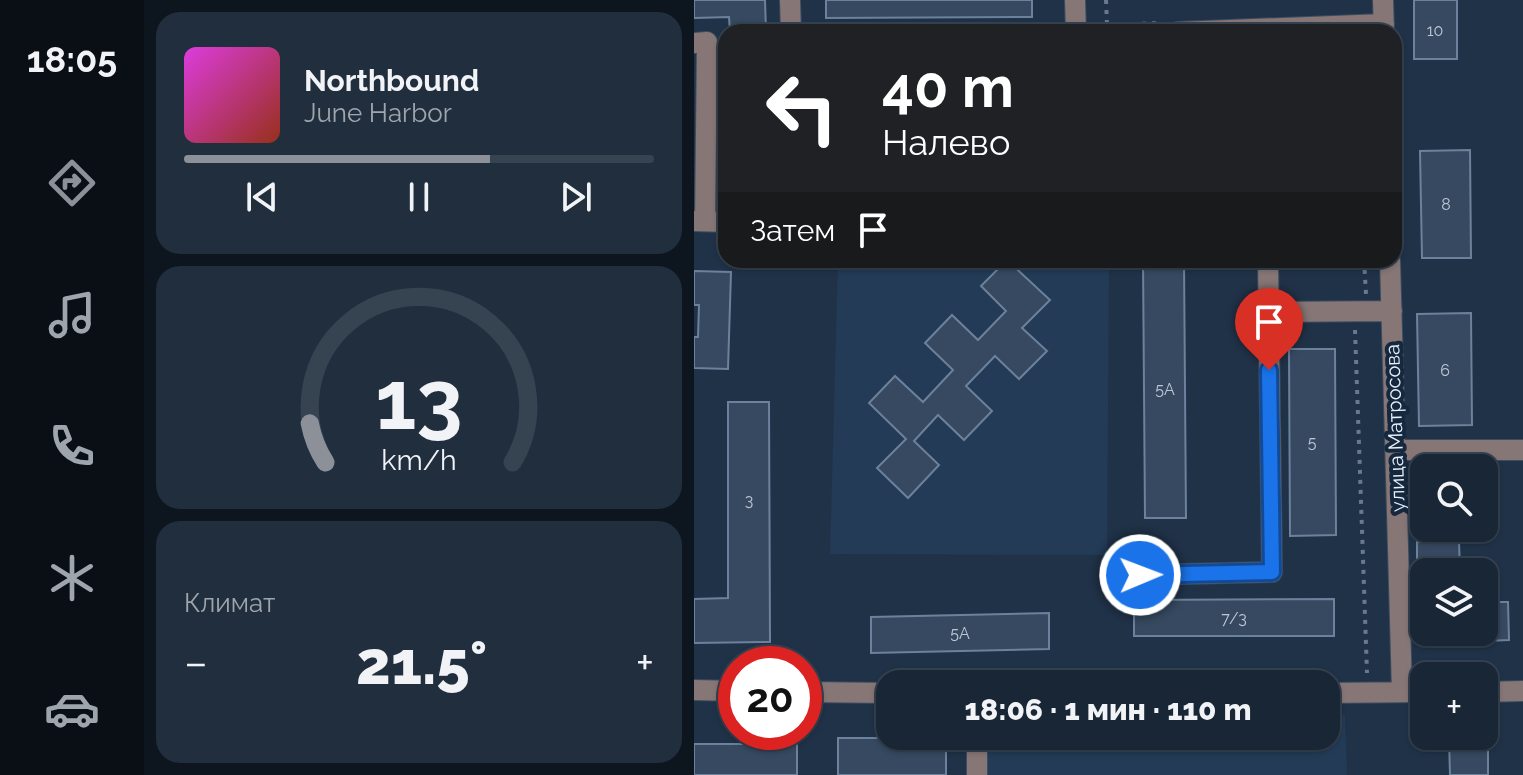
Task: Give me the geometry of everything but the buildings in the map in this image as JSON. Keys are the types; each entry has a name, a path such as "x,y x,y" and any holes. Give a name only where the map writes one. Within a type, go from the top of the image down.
{"street":[{"path":"790,0 791,24"},
{"path":"1075,0 1076,24"},
{"path":"1383,0 1384,24"},
{"path":"694,43 707,42 699,221"},
{"path":"1140,575 1272,572 1268,268"},
{"name":"улица Матросова","path":"1390,268 1402,692"},
{"path":"1268,312 1392,311"},
{"path":"1395,450 1523,450"},
{"path":"694,690 718,691"},
{"path":"1498,692 1523,691"},
{"path":"822,692 876,693"},
{"path":"1340,693 1410,692"},
{"path":"977,750 977,775"}],"path":[{"path":"1106,0 1107,24"},
{"path":"1364,268 1367,312 1355,328 1367,673"}],"shaded area":[{"path":"838,268 1109,268 1107,555 830,554"},
{"path":"1340,715 1345,715 1347,775 985,775 985,750 1340,750"}],"route":[{"path":"1140,575 1272,572 1269,370"}]}
